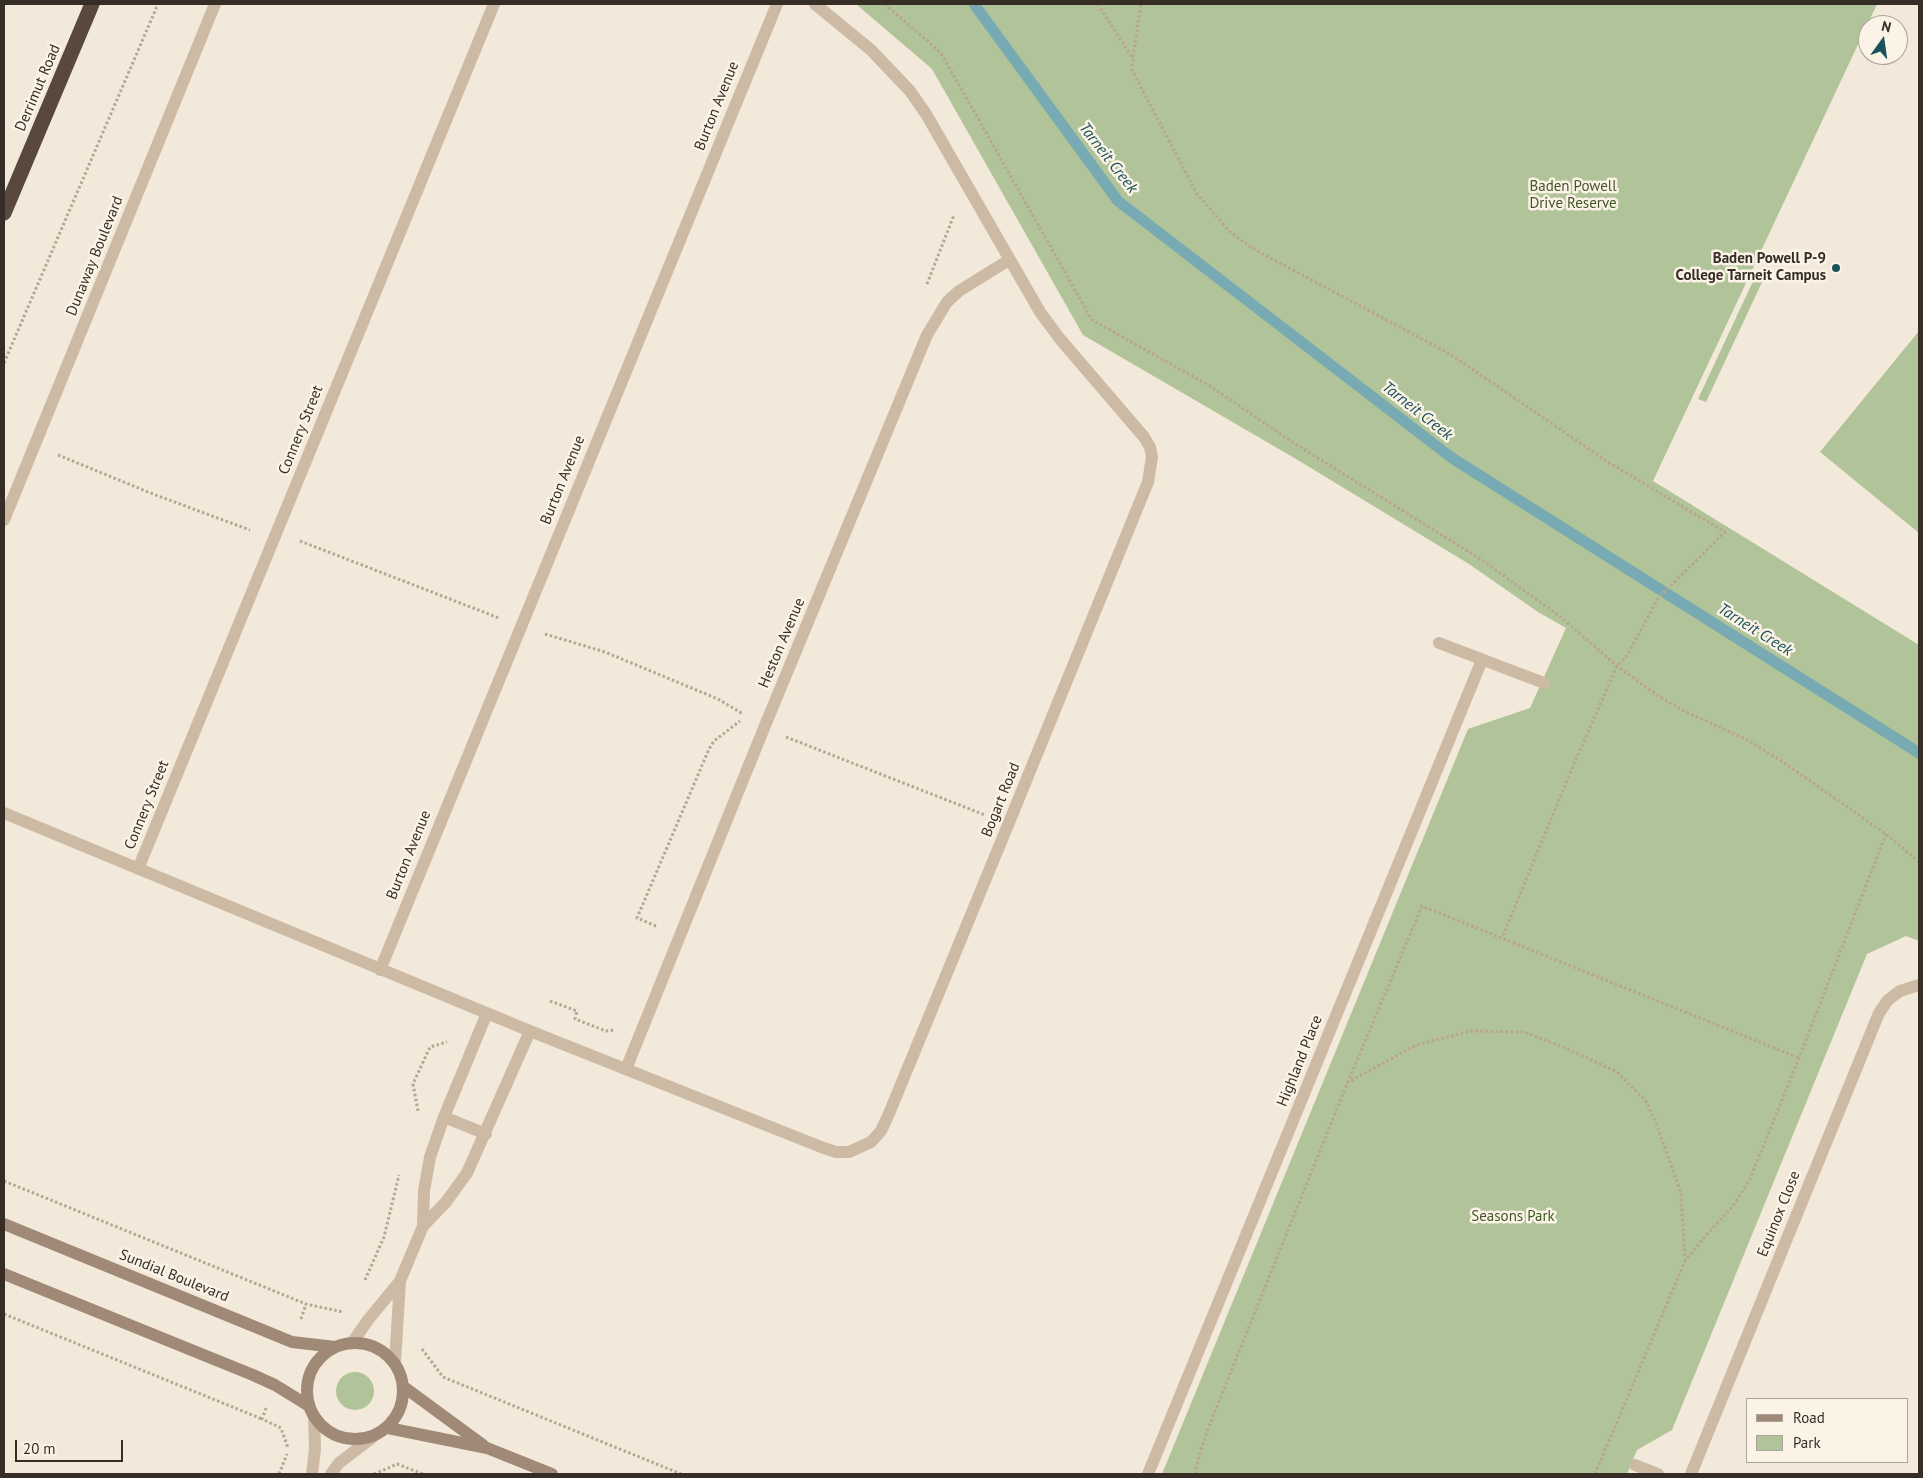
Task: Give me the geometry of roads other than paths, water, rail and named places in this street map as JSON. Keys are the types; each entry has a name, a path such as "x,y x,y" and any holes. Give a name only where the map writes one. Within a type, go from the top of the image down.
{"highway":[{"name":"Derrimut Road","path":"4,213 92,4"}],"street":[{"name":"Dunaway Boulevard","path":"4,520 215,4"},
{"name":"Connery Street","path":"138,869 494,4"},
{"name":"Burton Avenue","path":"380,970 777,4"},
{"path":"814,4 871,50 910,91 926,114 1009,260"},
{"name":"Bogart Road","path":"626,1069 821,1148 836,1152 849,1152 872,1142 881,1131 1138,508 1152,466 1150,447 1144,437 1060,339 1040,312 1009,260"},
{"name":"Heston Avenue","path":"626,1069 764,728 927,335 947,302 959,291 1009,260"},
{"path":"1439,643 1544,684"},
{"name":"Highland Place","path":"1148,1474 1482,660"},
{"path":"4,813 380,970 626,1069"},
{"name":"Equinox Close","path":"1691,1474 1879,1013 1888,1000 1900,991 1919,985"},
{"path":"352,1342 400,1282 423,1226 424,1191 430,1157 444,1117 487,1013"},
{"path":"423,1226 446,1202 467,1173 486,1134 530,1031"},
{"path":"444,1117 486,1134"},
{"name":"Sundial Boulevard","path":"4,1224 292,1342 335,1347"},
{"path":"4,1274 275,1385 312,1411 325,1429 340,1437 356,1440 373,1437"},
{"path":"330,1474 339,1463 388,1428 397,1416 403,1402 404,1387 395,1362 400,1282"},
{"path":"312,1474 315,1449 312,1411 307,1393 308,1379 318,1360 335,1347 352,1342 368,1344 383,1351 395,1362"},
{"path":"404,1387 487,1448"},
{"path":"388,1428 487,1448 552,1474"},
{"path":"1635,1465 1658,1474"}],"waterway":[{"name":"Tarneit Creek","path":"974,4 1118,201 1452,458 1919,753"}],"place":[{"name":"Baden Powell P-9 College Tarneit Campus","path":"1836,268"}],"park label":[{"name":"Baden Powell Drive Reserve","path":"1573,196"},
{"name":"Seasons Park","path":"1513,1217"}]}
